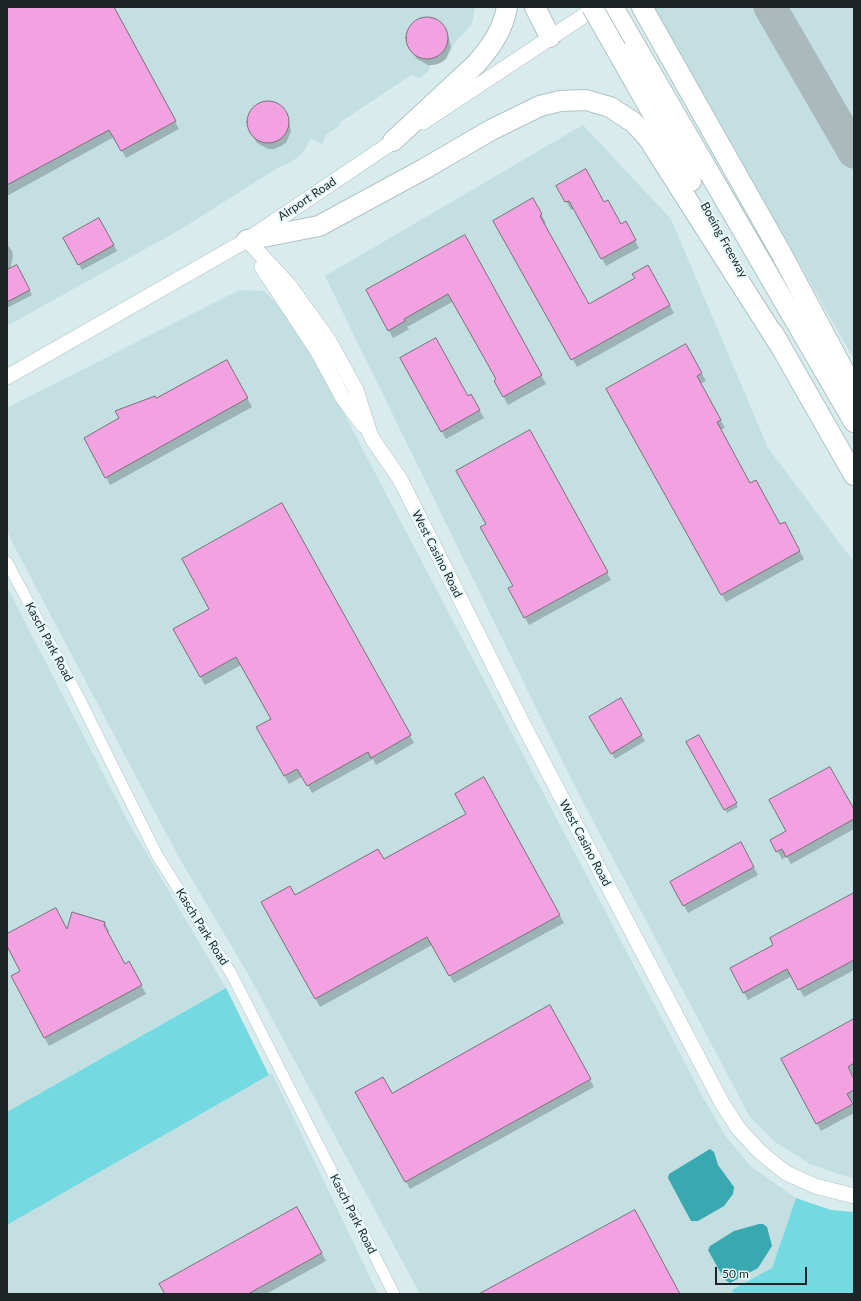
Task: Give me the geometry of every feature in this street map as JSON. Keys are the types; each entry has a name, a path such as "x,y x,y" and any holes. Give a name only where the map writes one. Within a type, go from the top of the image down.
{"highway":[{"path":"393,141 488,51 496,40 502,27 507,7"},
{"path":"535,7 550,38"},
{"name":"Boeing Freeway","path":"592,7 624,44 854,422"},
{"name":"Boeing Freeway","path":"614,7 624,44 739,265 778,344 854,475"},
{"path":"642,7 781,253 854,390"},
{"path":"247,240 319,226 424,169 491,130 540,106 560,101 586,100 610,107 633,122 648,138 778,344"}],"street":[{"name":"Airport Road","path":"7,377 247,240 393,141 597,7"},
{"name":"West Casino Road","path":"247,240 256,259 318,350 343,398 370,434 400,479 524,726 722,1103 738,1128 760,1152 786,1173 815,1186 854,1196"},
{"name":"Kasch Park Road","path":"7,562 78,696 157,855 232,975 394,1294"}],"shaded area":[{"path":"7,7 475,7 472,24 453,45 451,52 445,59 437,64 431,65 428,72 419,78 411,75 339,123 340,125 326,135 322,144 311,138 305,149 298,157 289,163 281,166 181,229 7,326"},
{"path":"652,7 854,7 854,359"},
{"path":"583,125 671,219 768,448 854,562 854,1179 810,1164 775,1142 750,1117 572,781 325,276"},
{"path":"239,290 264,291 291,318 319,366 705,1101 725,1135 750,1166 796,1198 763,1294 420,1294 248,974 177,854 11,540 7,530 7,408"},
{"path":"7,587 127,820 226,988 7,1112"},
{"path":"226,988 269,1075 7,1225 7,1112"},
{"path":"272,1073 378,1294 7,1294 7,1225"},
{"path":"710,1149 714,1152 718,1165 734,1187 733,1194 724,1206 698,1221 691,1221 668,1178 669,1174"},
{"path":"796,1198 831,1210 854,1212 854,1294 734,1294 732,1290 772,1268"},
{"path":"763,1224 767,1227 772,1246 758,1268 730,1283 724,1279 708,1250 710,1246 734,1231"}],"building":[{"path":"7,7 114,7 176,121 121,151 109,130 7,185"},
{"path":"423,17 431,17 442,23 448,34 448,42 442,53 431,59 423,59 412,53 406,42 406,34 412,23"},
{"path":"264,101 272,101 283,107 289,118 289,126 283,137 272,143 264,143 253,137 247,126 247,118 253,107"},
{"path":"586,169 604,202 608,200 621,224 626,221 636,240 601,259 569,201 565,202 556,186"},
{"path":"533,198 542,214 540,216 589,304 635,278 632,274 648,265 670,305 571,360 493,221"},
{"path":"99,218 114,245 78,265 63,238"},
{"path":"465,235 542,375 503,397 494,381 496,379 448,294 404,319 405,321 388,331 366,290"},
{"path":"17,265 30,290 7,302 7,270"},
{"path":"436,338 468,396 471,394 480,410 441,432 400,358"},
{"path":"686,344 702,373 697,376 721,420 717,422 750,483 756,480 780,524 785,522 800,551 721,595 606,389"},
{"path":"227,360 248,398 105,478 84,438 119,418 115,411 155,396 156,398"},
{"path":"530,430 608,572 524,618 508,588 513,586 480,527 486,524 456,471"},
{"path":"282,503 411,735 371,758 368,752 307,786 297,769 284,776 256,727 271,719 236,657 200,677 173,629 209,609 182,559"},
{"path":"621,698 642,735 611,754 589,717"},
{"path":"699,735 737,803 724,810 686,742"},
{"path":"830,767 854,809 854,819 786,857 782,849 776,852 770,840 786,831 769,800"},
{"path":"484,777 560,915 449,976 427,937 315,999 261,902 290,886 295,895 378,849 384,859 466,814 455,794"},
{"path":"741,842 754,867 683,906 670,882"},
{"path":"854,893 854,960 798,990 787,969 743,993 730,968 773,945 770,938"},
{"path":"56,908 67,929 72,912 105,922 104,925 125,964 129,961 142,985 44,1038 11,976 20,971 7,946 7,934"},
{"path":"550,1005 591,1079 405,1182 355,1092 383,1077 392,1093"},
{"path":"854,1019 854,1063 848,1067 854,1079 854,1090 847,1094 853,1104 816,1124 781,1059"},
{"path":"297,1207 322,1253 248,1294 165,1294 159,1284"},
{"path":"635,1210 680,1294 479,1294"}],"taxiway":[{"path":"770,7 854,152"}]}
